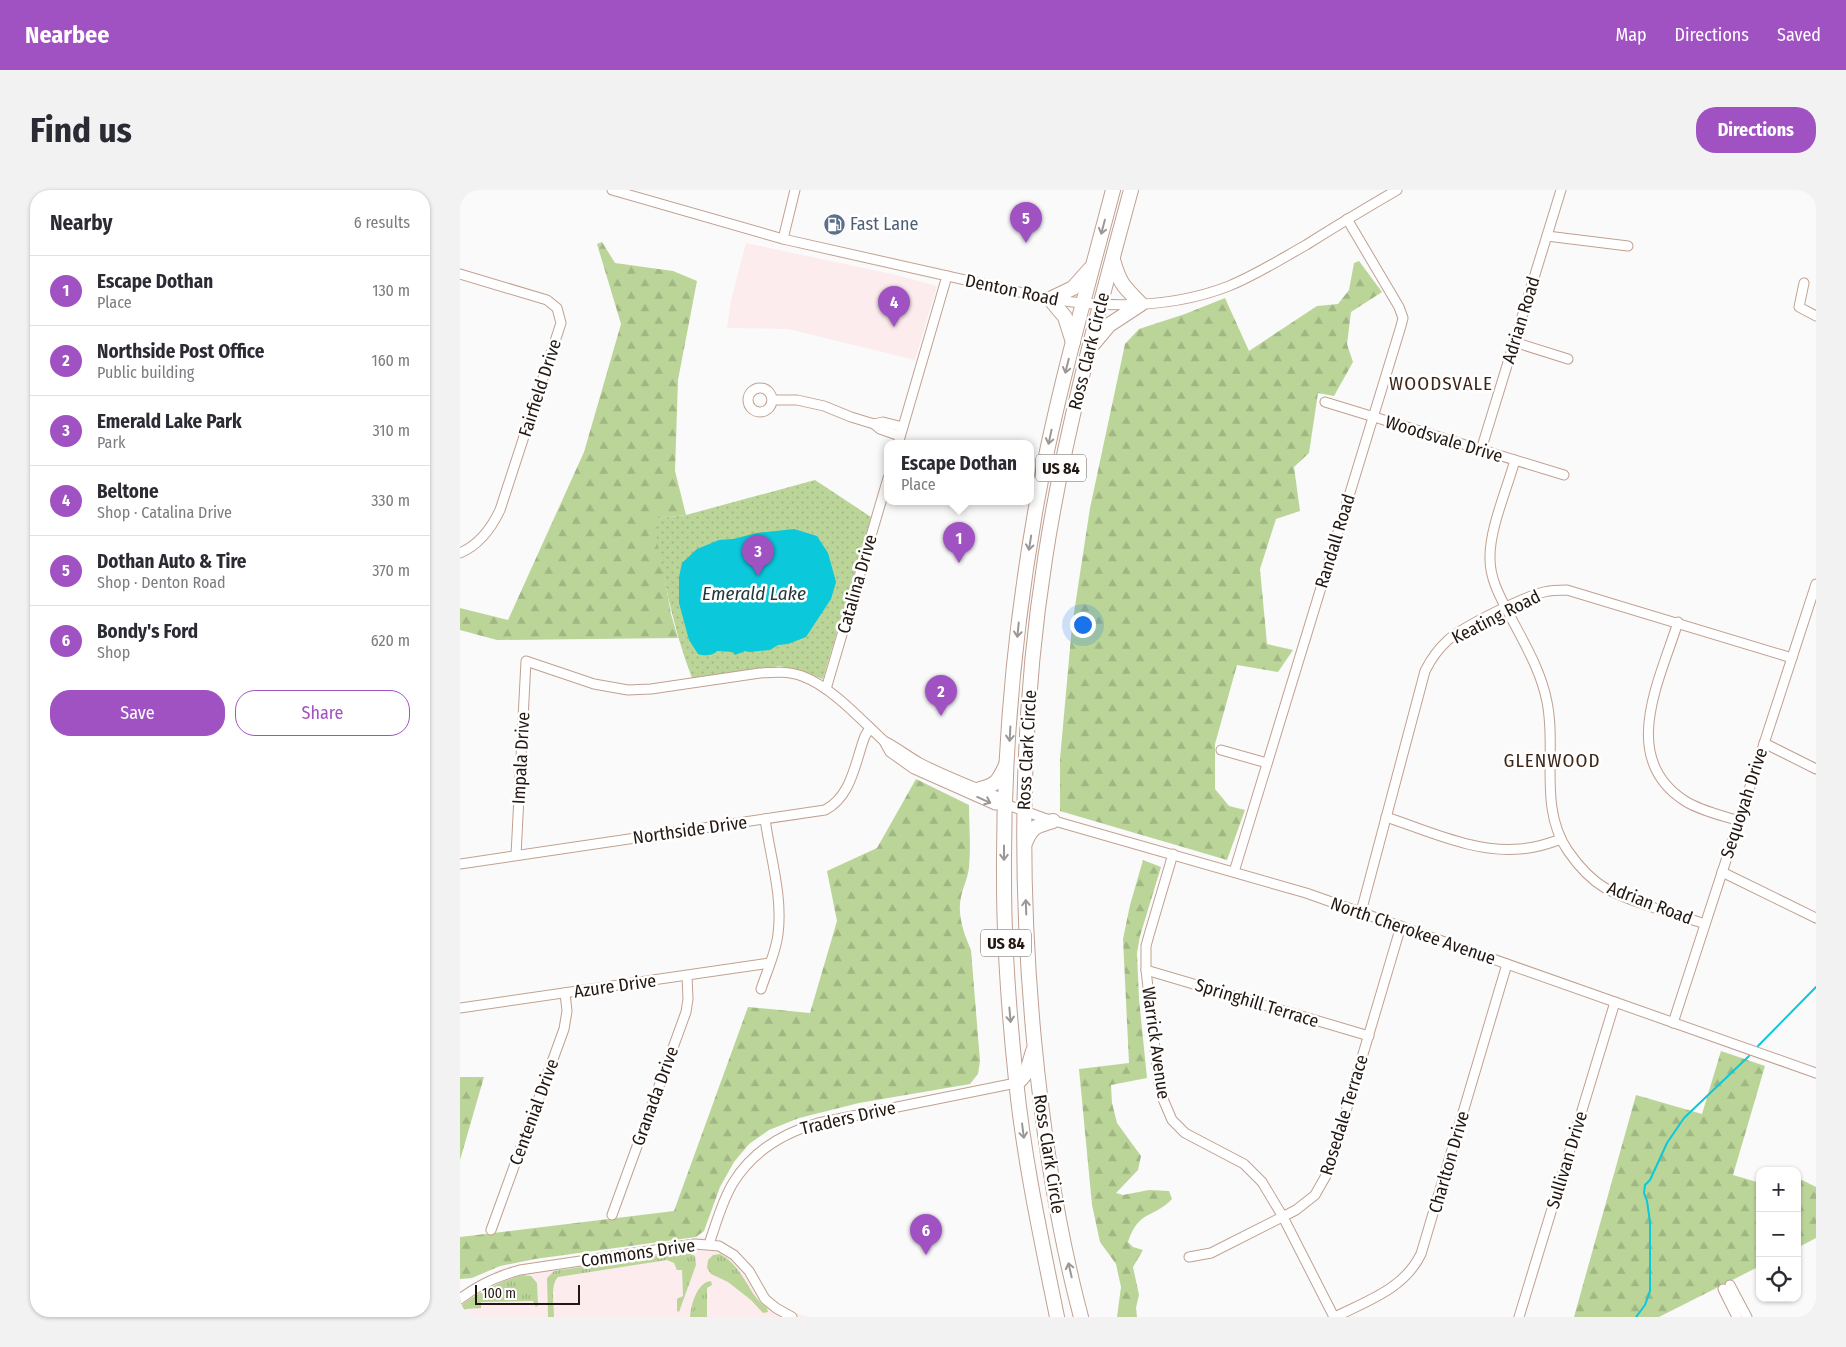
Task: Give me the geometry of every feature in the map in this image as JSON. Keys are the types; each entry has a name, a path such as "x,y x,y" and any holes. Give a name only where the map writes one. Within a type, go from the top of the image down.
{"highway":[{"name":"Ross Clark Circle","path":"1057,1317 1027,1165 1016,1082 1005,929 1005,804 1015,663 1024,582 1043,468 1073,342 1113,190"},
{"name":"Ross Clark Circle","path":"1081,1317 1049,1162 1035,1043 1026,928 1023,848 1029,697 1041,583 1060,472 1075,404 1131,190"},
{"path":"1089,349 1109,325 1140,304 1119,280 1113,258"},
{"path":"1073,342 1065,317 1050,299 1073,288 1094,265"},
{"path":"1061,390 1068,392 1075,404"},
{"path":"1043,468 1060,472"},
{"path":"1024,582 1041,583"},
{"path":"980,789 993,786 1000,778 1008,760"},
{"path":"1023,848 1030,829 1053,821"},
{"path":"1005,929 1026,928"},
{"path":"1016,1082 1026,1074 1035,1043"},
{"path":"1037,1220 1058,1213"}],"street":[{"name":"Denton Road","path":"612,190 783,239 1050,299 1083,304 1140,304 1177,300 1228,286 1275,263 1396,190"},
{"path":"783,239 795,190"},
{"name":"Adrian Road","path":"1481,450 1561,190"},
{"name":"Randall Road","path":"1234,872 1403,318 1399,307 1347,220"},
{"path":"1547,236 1628,246"},
{"name":"Fairfield Drive","path":"460,274 547,300 557,308 561,323 500,510 494,522 480,540 472,547 460,553"},
{"path":"772,400 797,400 824,406 874,424 880,429 900,436 947,276"},
{"path":"1804,283 1799,307 1816,316"},
{"path":"1514,342 1568,359"},
{"name":"Woodsvale Drive","path":"1325,402 1564,475"},
{"name":"Adrian Road","path":"1515,460 1492,534 1490,550 1492,575 1539,675 1547,702 1553,811 1561,839 1568,851 1587,873 1605,888 1705,924"},
{"name":"Catalina Drive","path":"826,690 884,492"},
{"name":"Sequoyah Drive","path":"1673,1022 1792,658 1813,605 1816,584"},
{"name":"Keating Road","path":"1361,912 1423,679 1429,664 1438,650 1455,635 1506,608 1545,592 1567,590 1792,658"},
{"path":"1678,622 1648,720 1647,740 1651,758 1662,780 1685,801 1739,821"},
{"name":"North Cherokee Avenue","path":"526,661 594,684 617,689 651,689 773,672 802,676 826,690 884,740 919,762 998,797 1005,804 1053,821 1234,872 1361,912 1816,1073"},
{"name":"Impala Drive","path":"516,856 526,661"},
{"name":"Northside Drive","path":"460,864 825,810 838,801 847,790 862,743 870,728"},
{"name":"North Cherokee Avenue","path":"884,740 890,752 914,769 995,805 1005,804"},
{"path":"1764,743 1816,769"},
{"path":"1221,750 1267,763"},
{"path":"1386,817 1467,844 1489,849 1520,849 1561,839"},
{"path":"761,988 778,936 779,918 765,820"},
{"name":"Warrick Avenue","path":"1173,854 1148,940 1146,970 1159,1084 1166,1109 1178,1127 1185,1133 1197,1141 1235,1159 1253,1172 1262,1182 1334,1317"},
{"path":"1722,872 1816,918"},
{"name":"Rosedale Terrace","path":"1189,1257 1211,1253 1282,1218 1309,1201 1325,1180 1401,926"},
{"name":"Azure Drive","path":"460,1008 770,963"},
{"name":"Charlton Drive","path":"1334,1317 1398,1284 1412,1270 1421,1254 1507,964"},
{"name":"Springhill Terrace","path":"1146,970 1368,1036"},
{"name":"Granada Drive","path":"612,1215 686,1012 688,999 687,976"},
{"name":"Centenial Drive","path":"491,1230 564,1029 567,1012 565,993"},
{"name":"Sullivan Drive","path":"1519,1317 1615,1002"},
{"name":"Traders Drive","path":"709,1244 732,1185 745,1166 779,1138 797,1129 818,1123 1016,1082"},
{"name":"Commons Drive","path":"460,1299 495,1278 520,1270 695,1244 709,1244 719,1246 734,1255 748,1271 765,1299 792,1317"},
{"path":"1737,1317 1727,1287 1747,1317"}],"shaded area":[{"path":"746,243 892,274 937,286 915,360 788,329 727,328 731,300"},
{"path":"702,1237 727,1245 745,1260 767,1294 774,1301 792,1312 809,1317 460,1317 460,1292 500,1269"}],"green space":[{"path":"602,242 615,263 673,271 697,281 678,380 675,471 686,515 654,519 671,614 678,638 497,640 460,630 460,608 508,620 584,452 621,324 597,244"},
{"path":"1359,261 1382,292 1351,312 1347,344 1353,362 1334,396 1318,393 1309,453 1294,467 1300,511 1276,519 1260,569 1267,644 1293,650 1278,672 1237,665 1215,744 1215,789 1229,806 1245,810 1227,860 1060,811 1060,759 1072,626 1090,508 1125,344 1139,329 1225,298 1249,351 1317,306 1338,304 1349,290 1354,263"},
{"path":"815,480 871,517 823,679 780,666 707,678 692,678 664,580 653,519 686,515"},
{"path":"916,779 969,805 969,867 961,897 960,911 964,931 971,950 980,1061 978,1074 970,1084 859,1103 799,1118 769,1130 749,1144 734,1162 720,1187 704,1231 696,1237 535,1259 500,1266 472,1278 460,1279 460,1237 674,1211 748,1007 810,1013 837,921 827,871 877,848"},
{"path":"1143,860 1161,867 1140,936 1137,953 1139,999 1147,1078 1111,1085 1112,1103 1117,1123 1141,1156 1138,1170 1116,1193 1123,1195 1149,1190 1169,1191 1172,1199 1142,1219 1132,1231 1128,1242 1133,1247 1143,1250 1133,1267 1139,1295 1136,1308 1137,1317 1117,1317 1121,1287 1116,1264 1100,1242 1092,1205 1079,1069 1129,1063 1123,939 1130,905"},
{"path":"1721,1051 1765,1066 1733,1175 1756,1182 1756,1268 1659,1317 1574,1317 1636,1095 1702,1114"},
{"path":"460,1077 484,1077 460,1160"},
{"path":"1801,1180 1816,1187 1816,1238 1801,1246"},
{"path":"676,1253 695,1256 696,1265 679,1312 677,1311 677,1299 683,1296 682,1270 677,1270 674,1263 667,1260 558,1277 553,1290 554,1317 548,1317 547,1278 554,1271"},
{"path":"720,1254 735,1266 755,1296 767,1308 768,1312 763,1313 751,1300 728,1282 711,1274 707,1268 708,1260 713,1255"},
{"path":"522,1275 531,1276 537,1283 538,1305 536,1307 533,1301 481,1302 481,1308 466,1309 460,1314 460,1306 474,1296 497,1284"},
{"path":"711,1281 712,1285 707,1288 707,1317 690,1317 693,1301 698,1290 706,1282"}],"water":[{"name":"Emerald Lake","path":"794,529 817,536 828,553 836,582 831,599 806,637 788,644 778,645 770,650 745,651 735,655 733,652 717,651 708,655 698,654 689,640 679,603 679,577 682,563 697,549 719,540"}],"waterway":[{"path":"1758,1046 1816,987"},
{"path":"1636,1317 1645,1305 1650,1291 1650,1222 1644,1193 1645,1185 1650,1180 1667,1143 1684,1118 1749,1056"}],"place":[{"name":"Fast Lane","path":"834,224"},
{"name":"Dothan Auto & Tire","path":"1026,243"},
{"name":"Beltone","path":"894,327"},
{"name":"Escape Dothan","path":"959,563"},
{"name":"Emerald Lake Park","path":"758,576"},
{"name":"Northside Post Office","path":"941,716"},
{"name":"Bondy's Ford","path":"926,1255"}],"district":[{"name":"WOODSVALE","path":"1441,383"},
{"name":"GLENWOOD","path":"1552,760"}]}
